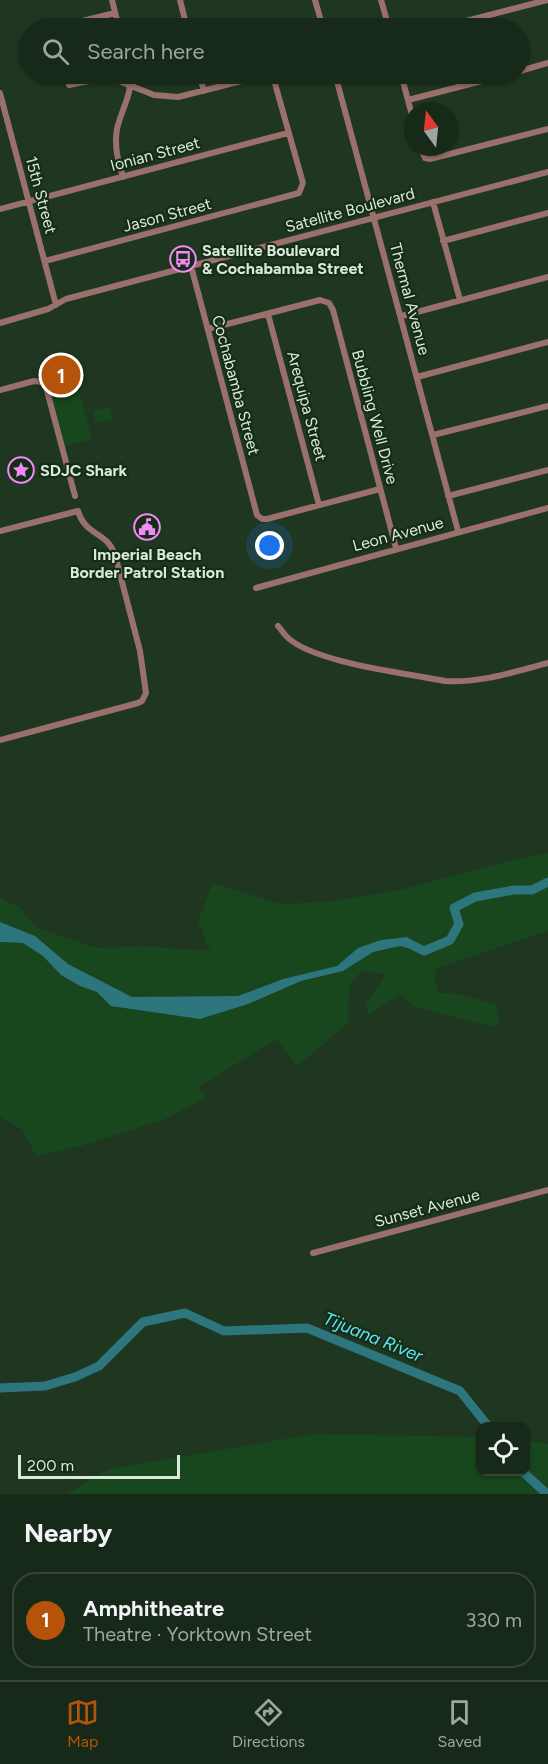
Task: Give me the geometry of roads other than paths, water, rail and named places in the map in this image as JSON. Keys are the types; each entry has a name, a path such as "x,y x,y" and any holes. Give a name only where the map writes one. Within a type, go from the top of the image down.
{"street":[{"path":"112,0 116,18"},
{"path":"180,0 184,18"},
{"path":"315,0 320,18"},
{"path":"381,0 386,18"},
{"path":"478,18 547,0"},
{"path":"97,18 115,14"},
{"path":"530,68 548,63"},
{"path":"69,85 74,84"},
{"path":"126,84 166,97 177,97 231,84"},
{"path":"202,84 204,91"},
{"path":"275,84 288,133"},
{"name":"Thermal Avenue","path":"338,84 458,531"},
{"path":"404,84 408,100 470,84"},
{"path":"123,177 117,153 116,136 132,85"},
{"name":"15th Street","path":"0,93 56,304"},
{"path":"458,153 548,129"},
{"name":"Ionian Street","path":"0,209 288,133"},
{"name":"Jason Street","path":"45,261 296,195 303,187 303,183 288,133"},
{"path":"424,156 435,159 446,156"},
{"name":"Satellite Boulevard","path":"0,323 36,313 66,299 548,171"},
{"path":"433,202 459,300"},
{"path":"443,241 548,213"},
{"name":"Cochabamba Street","path":"191,266 255,511 262,519 267,519 319,505"},
{"path":"402,316 548,277"},
{"name":"Bubbling Well Drive","path":"268,314 320,300 329,303 333,310 396,548"},
{"path":"208,329 268,314"},
{"name":"Arequipa Street","path":"268,314 319,505"},
{"path":"417,377 548,342"},
{"path":"0,390 34,381 42,382 46,387 75,496"},
{"path":"433,435 548,406"},
{"path":"448,496 548,470"},
{"path":"319,505 380,489"},
{"name":"Leon Avenue","path":"256,588 548,508"},
{"path":"0,531 78,511 84,525 110,545 127,590 146,693 138,703 0,740"},
{"path":"278,626 287,637 324,656 445,681 481,680 548,663"},
{"name":"Sunset Avenue","path":"313,1253 548,1190"}],"water":[{"path":"0,922 35,936 68,964 132,997 238,996 283,979 337,966 358,948 381,940 407,937 419,944 425,953 400,946 373,952 343,971 301,981 248,1004 200,1019 111,1006 97,992 80,986 61,975 43,956 23,943 0,942"}],"waterway":[{"path":"414,946 424,951 450,940 459,924 454,908 475,897 514,890 532,890 548,882"},
{"name":"Tijuana River","path":"0,1388 45,1386 75,1377 99,1366 143,1322 185,1313 224,1331 307,1328 460,1391 485,1422"},
{"name":"Tijuana River","path":"527,1476 547,1494"}],"place":[{"name":"Satellite Boulevard & Cochabamba Street","path":"183,259"},
{"name":"Amphitheatre","path":"61,375"},
{"name":"SDJC Shark","path":"21,470"},
{"name":"Imperial Beach Border Patrol Station","path":"147,527"}]}
